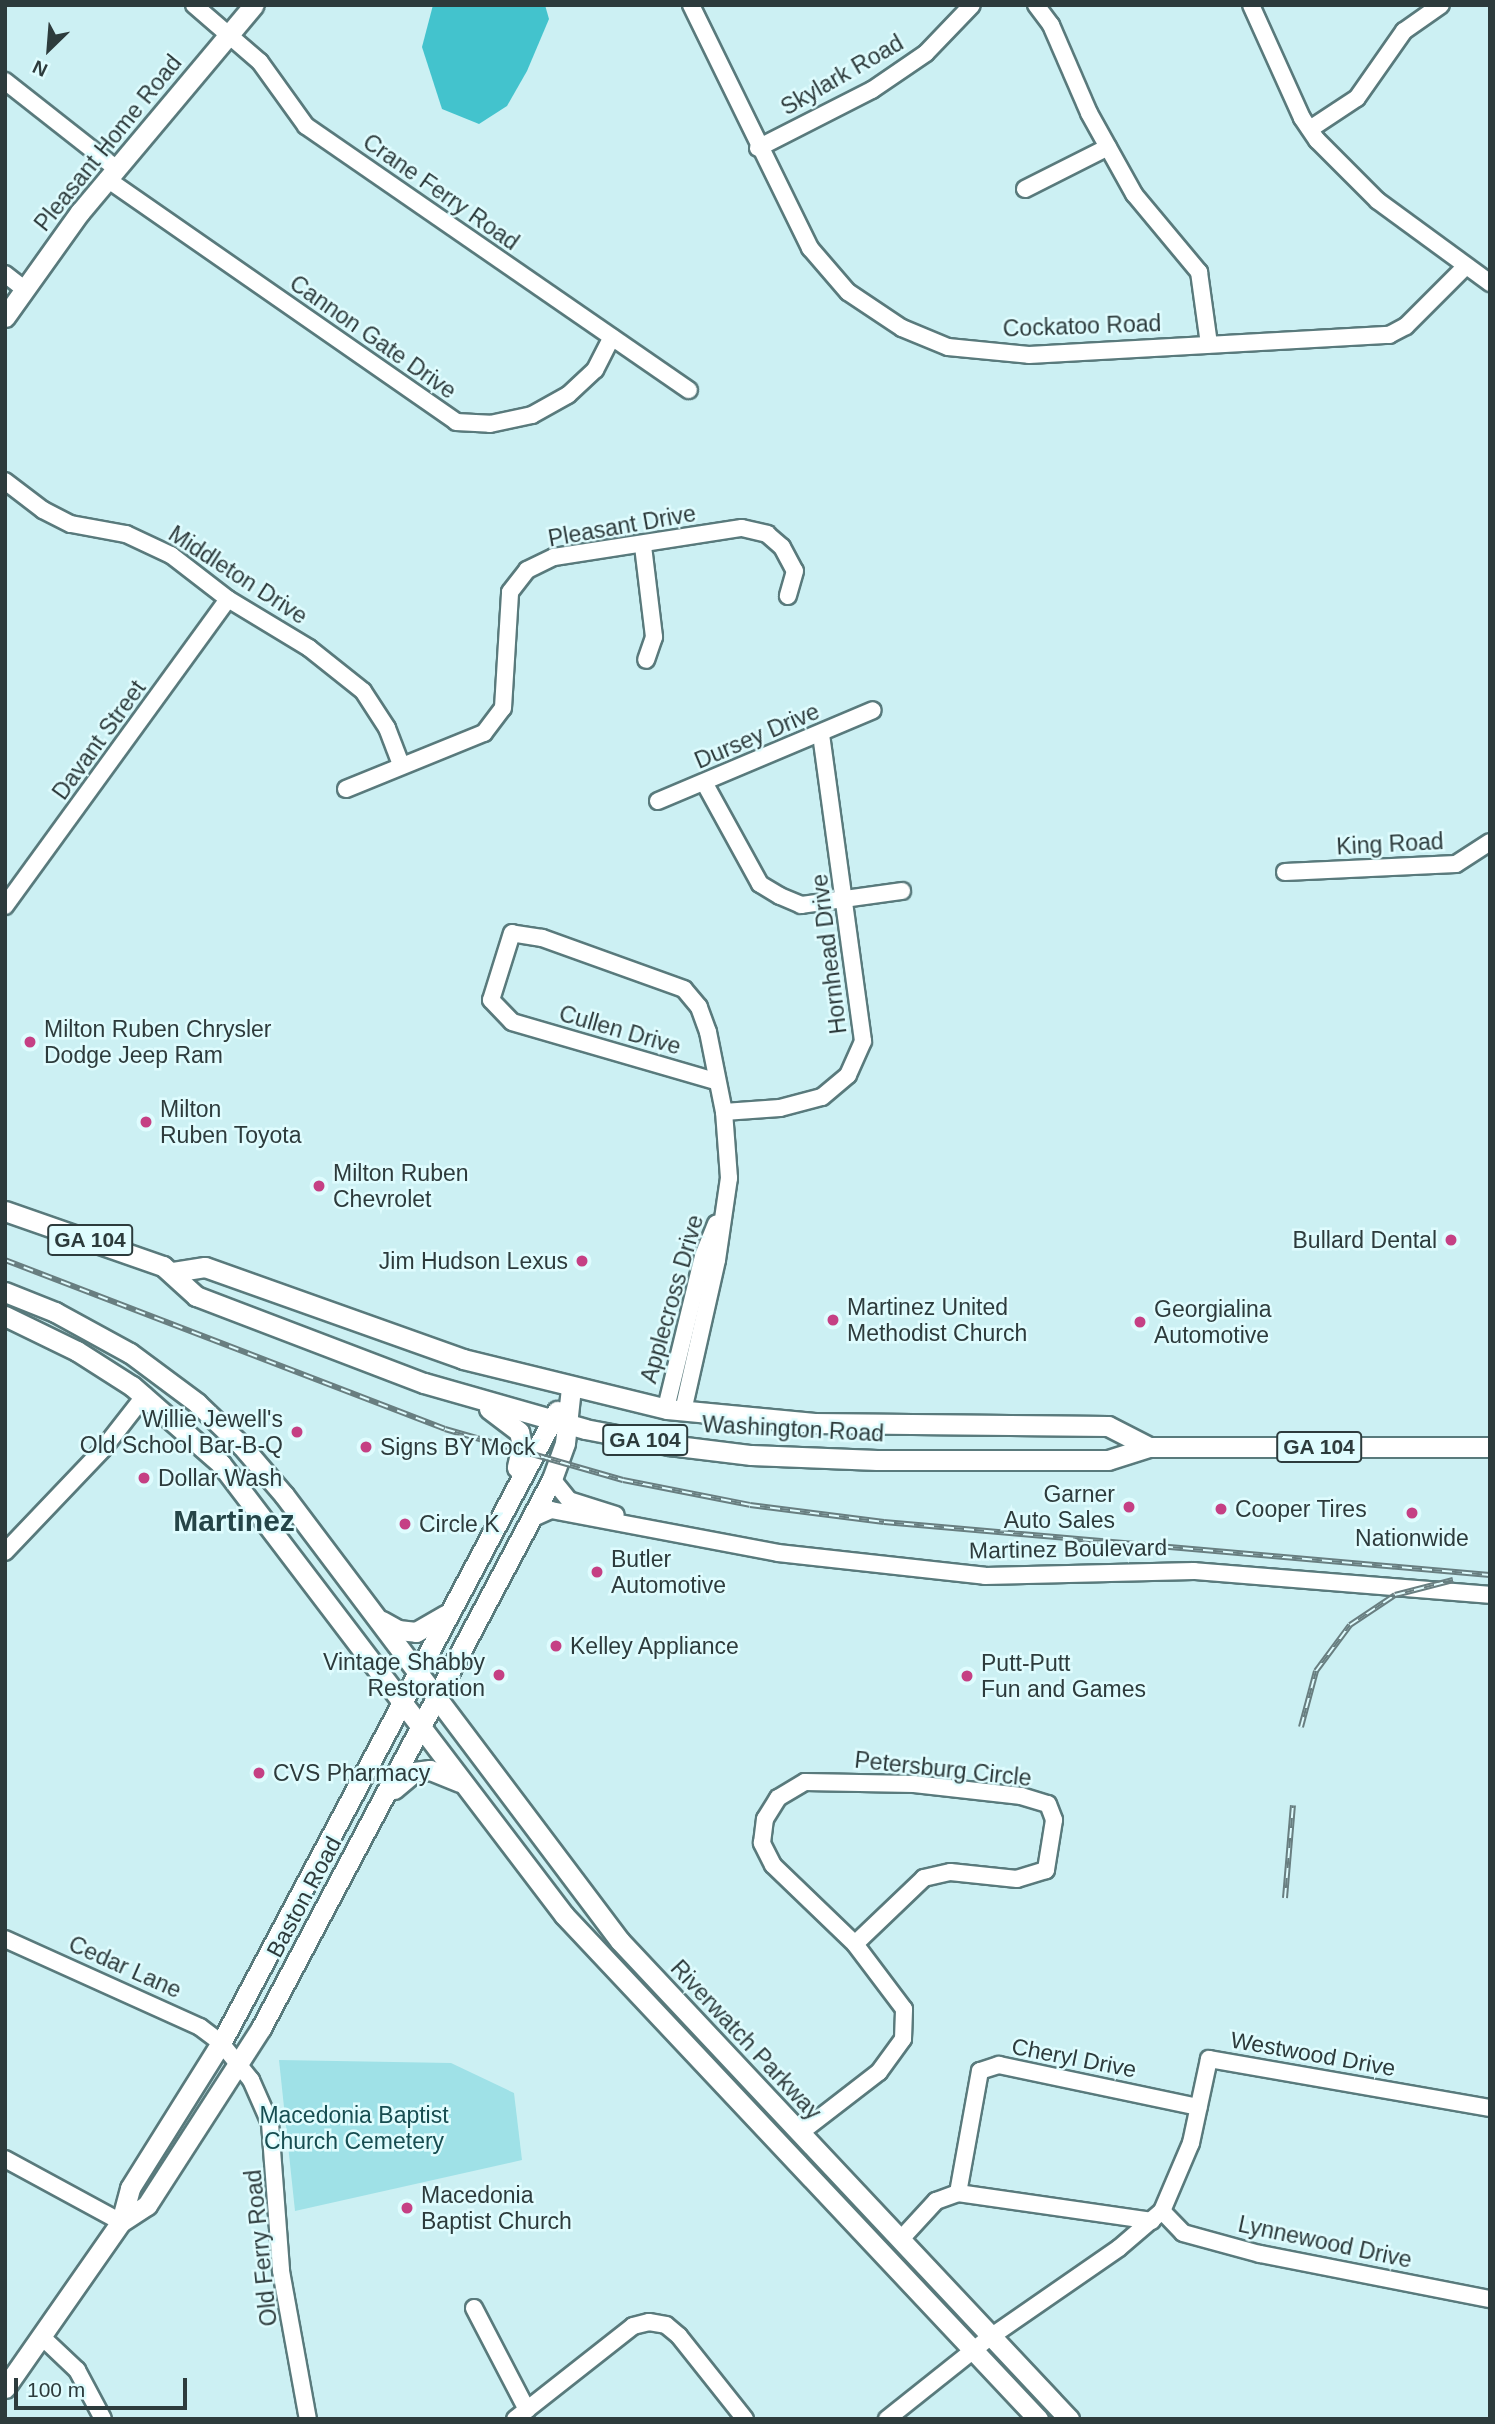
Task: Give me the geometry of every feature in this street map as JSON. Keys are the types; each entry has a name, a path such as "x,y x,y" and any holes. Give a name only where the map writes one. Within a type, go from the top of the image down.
{"main road":[{"name":"Pleasant Home Road","path":"5,317 112,174 254,5"},
{"name":"Washington Road","path":"5,1210 173,1272 196,1296 473,1399 624,1437 709,1451 814,1459 1108,1460 1149,1447 1490,1447"},
{"name":"Washington Road","path":"173,1272 205,1267 463,1359 571,1388 675,1410 814,1423 1108,1426 1149,1447"},
{"name":"Riverwatch Parkway","path":"5,1292 94,1332 164,1377 213,1417 270,1477 620,1941 901,2239 989,2338 1069,2419"},
{"name":"Riverwatch Parkway","path":"5,1317 87,1357 145,1395 221,1464 247,1495 399,1703 601,1958 1038,2419"},
{"name":"Baston Road","path":"5,2388 121,2222 147,2205 239,2064 388,1794 552,1479 559,1422 571,1388"},
{"path":"473,1399 519,1432 523,1445 515,1486"},
{"path":"121,2222 130,2188 221,2043 515,1486 559,1422"},
{"path":"552,1479 580,1445 624,1437"},
{"path":"247,1495 270,1477"},
{"path":"376,1618 398,1630 416,1632 449,1612"},
{"path":"388,1794 414,1772 430,1770 464,1784"}],"street":[{"name":"Crane Ferry Road","path":"194,5 231,34 269,72 306,127 688,390"},
{"name":"Cockatoo Road","path":"691,5 758,148 810,248 848,292 902,328 948,347 1030,355 1390,335 1406,326 1465,267"},
{"name":"Skylark Road","path":"758,148 872,90 926,53 972,5"},
{"path":"1035,5 1051,25 1108,147 1151,219 1199,272 1209,344"},
{"path":"1251,5 1310,129 1378,201 1490,284"},
{"path":"1310,129 1357,98 1404,31 1441,5"},
{"name":"Cannon Gate Drive","path":"5,81 112,174 456,422 490,424 532,415 568,395 594,370 612,337"},
{"path":"1025,189 1108,147"},
{"path":"5,274 24,289"},
{"name":"Middleton Drive","path":"5,481 43,510 72,524 126,534 171,555 228,600 309,648 363,691 387,728 401,765"},
{"name":"Pleasant Drive","path":"346,789 484,733 503,708 510,592 527,570 554,557 643,546 743,528 767,534 782,547 795,571 788,596"},
{"path":"643,546 654,637 646,660"},
{"name":"Davant Street","path":"5,906 228,600"},
{"name":"Dursey Drive","path":"657,801 705,784 873,710"},
{"name":"Hornhead Drive","path":"724,1112 780,1108 822,1097 848,1074 863,1041 846,898 821,734"},
{"path":"705,784 760,884 801,905 902,891"},
{"name":"King Road","path":"1285,872 1455,864 1490,842"},
{"name":"Applecross Drive","path":"512,1022 491,1000 512,933 542,938 684,989 699,1007 708,1032 715,1081 724,1112 729,1178 717,1260 675,1410"},
{"name":"Cullen Drive","path":"512,1022 715,1081"},
{"path":"5,1552 103,1449 145,1395"},
{"name":"Martinez Boulevard","path":"552,1479 569,1500 650,1531"},
{"name":"Martinez Boulevard","path":"531,1519 551,1510 650,1531 778,1553 985,1576 1194,1571 1490,1595"},
{"name":"Petersburg Circle","path":"800,2133 879,2072 903,2039 904,2009 855,1944 774,1865 762,1843 765,1819 778,1798 805,1782 826,1781 927,1786 1021,1796 1048,1804 1055,1819 1046,1870 1017,1879 950,1872 924,1878 855,1944"},
{"name":"Cedar Lane","path":"5,1939 147,2001 200,2027 221,2043"},
{"name":"Old Ferry Road","path":"221,2043 251,2080 270,2123 281,2271 308,2419"},
{"name":"Westwood Drive","path":"1157,2216 1186,2157 1209,2059 1490,2108"},
{"name":"Cheryl Drive","path":"958,2193 980,2071 999,2065 1199,2107"},
{"path":"5,2158 121,2222"},
{"path":"901,2239 936,2201 958,2193 1157,2216"},
{"path":"887,2419 972,2350 1157,2216"},
{"name":"Lynnewood Drive","path":"1157,2216 1183,2233 1260,2254 1490,2299"},
{"path":"474,2308 521,2414 634,2326 649,2322 666,2325 679,2336 745,2419"},
{"path":"41,2336 77,2370 103,2419"}],"green space":[{"name":"Macedonia Baptist Church Cemetery","path":"279,2060 451,2063 514,2093 522,2160 295,2211"}],"shaded area":[{"path":"433,5 545,5 549,19 527,71 507,106 479,124 442,109 422,47"}],"railway":[{"path":"5,1260 445,1429 623,1480 750,1505 884,1522 1490,1575"},
{"path":"1301,1727 1316,1671 1350,1625 1395,1595 1453,1580"},
{"path":"1285,1898 1293,1805"}],"place":[{"name":"Milton Ruben Chrysler Dodge Jeep Ram","path":"30,1042"},
{"name":"Milton Ruben Toyota","path":"146,1122"},
{"name":"Milton Ruben Chevrolet","path":"319,1186"},
{"name":"Bullard Dental","path":"1451,1240"},
{"name":"Jim Hudson Lexus","path":"582,1261"},
{"name":"Martinez United Methodist Church","path":"833,1320"},
{"name":"Georgialina Automotive","path":"1140,1322"},
{"name":"Willie Jewell's Old School Bar-B-Q","path":"297,1432"},
{"name":"Signs BY Mock","path":"366,1447"},
{"name":"Dollar Wash","path":"144,1478"},
{"name":"Garner Auto Sales","path":"1129,1507"},
{"name":"Cooper Tires","path":"1221,1509"},
{"name":"Nationwide","path":"1412,1513"},
{"name":"Circle K","path":"405,1524"},
{"name":"Butler Automotive","path":"597,1572"},
{"name":"Kelley Appliance","path":"556,1646"},
{"name":"Vintage Shabby Restoration","path":"499,1675"},
{"name":"Putt-Putt Fun and Games","path":"967,1676"},
{"name":"CVS Pharmacy","path":"259,1773"},
{"name":"Macedonia Baptist Church","path":"407,2208"}],"district":[{"name":"Martinez","path":"234,1521"}]}
